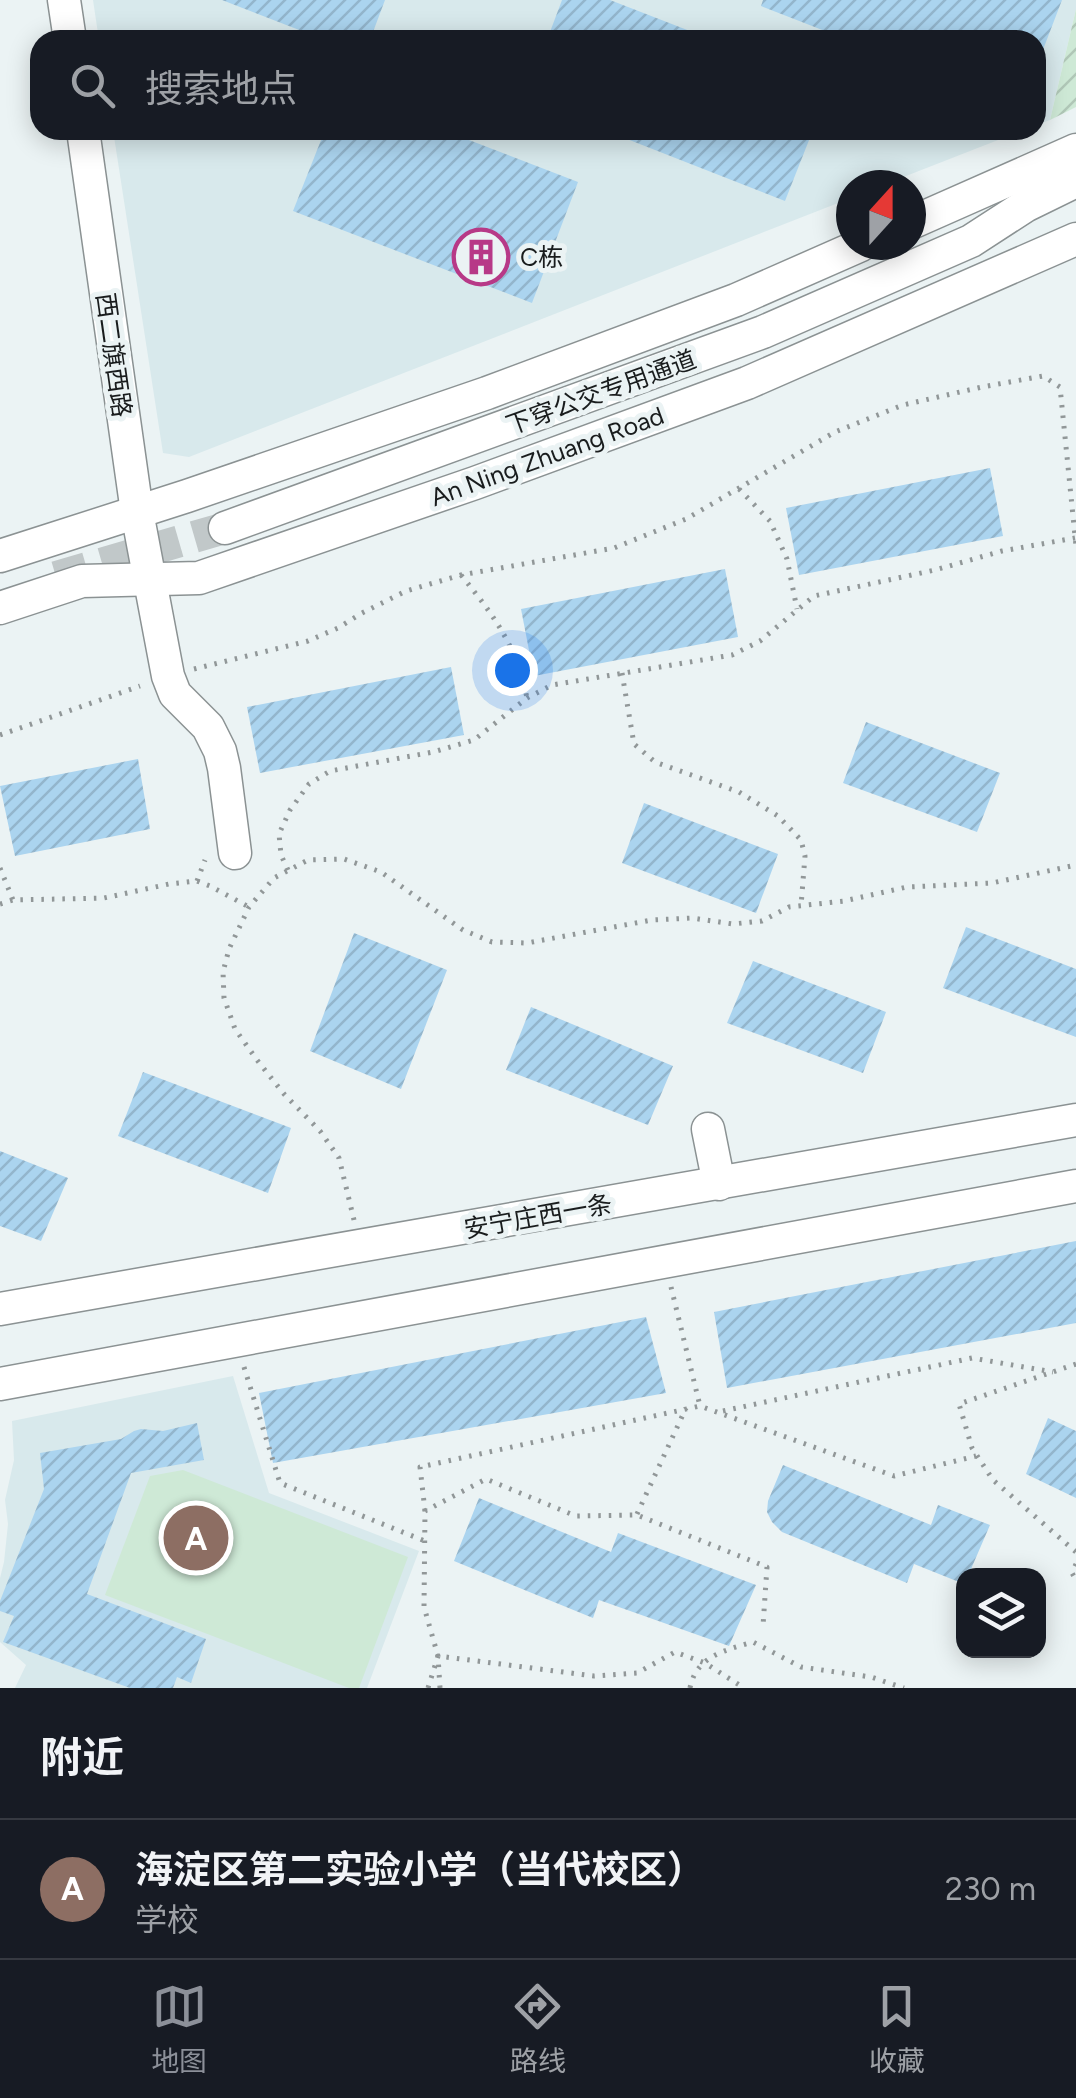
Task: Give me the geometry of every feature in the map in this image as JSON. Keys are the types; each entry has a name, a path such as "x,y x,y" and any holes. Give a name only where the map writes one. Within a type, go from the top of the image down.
{"street":[{"path":"64,0 68,30"},
{"name":"西二旗西路","path":"83,140 137,512 168,676"},
{"path":"926,216 1076,150"},
{"name":"下穿公交专用通道","path":"971,241 1025,206 1076,181"},
{"name":"下穿公交专用通道","path":"225,528 763,332 971,241 1033,225 1076,206"},
{"name":"An Ning Zhuang Road","path":"0,608 82,580 199,578 475,483 747,383 1076,239"},
{"path":"0,556 487,393 736,300 836,256"},
{"path":"168,676 175,694 208,727 220,751 235,853"},
{"name":"安宁庄西一条","path":"0,1309 1076,1120"},
{"path":"708,1129 719,1184"},
{"path":"0,1384 1076,1186"}],"path":[{"path":"0,735 168,676 308,642 406,591 461,575 614,548 686,518 835,432 903,405 1044,376 1060,386 1076,546"},
{"path":"739,489 770,521 787,559 798,611"},
{"path":"288,870 281,856 279,834 308,784 330,771 433,752 474,740 527,698 552,685 732,655 760,642 814,596 1002,551 1075,538"},
{"path":"461,575 510,644 527,698"},
{"path":"622,673 634,744 655,762 739,792 778,816 801,840 805,856 801,906"},
{"path":"357,1232 339,1158 257,1060 235,1029 224,998 226,960 249,907 274,878 288,870 308,860 344,859 380,872 463,930 492,942 527,943 652,920 692,918 733,924 762,920 789,907 907,887 992,883 1076,865"},
{"path":"0,868 12,900"},
{"path":"0,904 12,900 104,898 196,881 249,907"},
{"path":"665,1262 700,1406"},
{"path":"236,1340 280,1483 424,1541"},
{"path":"718,1412 972,1358 1053,1372"},
{"path":"1076,1364 959,1404 972,1448 993,1480 1076,1552"},
{"path":"440,1688 438,1656 424,1607 425,1511 420,1468 700,1406 894,1476 976,1456"},
{"path":"637,1515 686,1408"},
{"path":"425,1511 486,1479 576,1516 637,1515 767,1567 763,1626"},
{"path":"1076,1564 1072,1573 1076,1580"},
{"path":"690,1688 693,1674 715,1653 753,1642 802,1667 872,1677 904,1688"},
{"path":"438,1656 594,1676 637,1673 675,1652 704,1663 744,1688"},
{"path":"428,1688 438,1656"}],"shaded area":[{"path":"93,0 1076,0 1050,120 1046,121 1046,30 98,30"},
{"path":"115,140 998,140 921,170 836,170 836,204 189,457 163,453"},
{"path":"233,1376 269,1493 419,1551 367,1688 15,1688 26,1665 0,1642 0,1578 8,1524 5,1500 14,1460 12,1421"}],"green space":[{"path":"1076,9 1076,107 1050,120"},
{"path":"183,1470 408,1557 359,1688 349,1688 105,1595 150,1476"}],"building":[{"path":"222,0 385,0 374,30 299,30"},
{"path":"562,0 610,0 687,30 551,30"},
{"path":"763,0 1062,0 1046,42 1046,30 822,30 761,6"},
{"name":"C栋","path":"321,140 469,140 578,182 532,303 293,211"},
{"path":"629,140 809,140 785,201"},
{"path":"990,468 1003,536 799,575 786,508"},
{"path":"725,569 738,637 534,676 521,609"},
{"path":"451,667 464,735 260,773 247,707"},
{"path":"866,722 1000,773 977,832 843,783"},
{"path":"138,759 150,829 15,856 0,786"},
{"path":"644,803 778,854 756,913 622,863"},
{"path":"966,927 1076,969 1076,1037 943,988"},
{"path":"354,933 447,970 401,1089 310,1051"},
{"path":"753,961 886,1012 863,1073 727,1023"},
{"path":"531,1007 673,1066 648,1125 506,1070"},
{"path":"143,1072 291,1128 268,1193 118,1136"},
{"path":"0,1151 68,1178 41,1241 0,1226"},
{"path":"1076,1241 1076,1323 727,1388 714,1312"},
{"path":"646,1317 666,1393 273,1463 259,1393"},
{"path":"1048,1418 1076,1431 1076,1498 1026,1474"},
{"path":"197,1423 204,1460 131,1473 87,1594 206,1639 191,1683 177,1677 173,1688 130,1688 3,1642 14,1616 0,1611 0,1601 44,1489 40,1453 121,1439 141,1429 163,1431"},
{"path":"783,1465 931,1525 938,1505 990,1525 971,1568 956,1568 956,1581 914,1564 907,1583 782,1532 767,1512"},
{"path":"479,1498 611,1552 618,1533 756,1585 729,1646 599,1600 593,1618 454,1561"}],"tunnel":[{"path":"56,577 225,528"}],"place":[{"name":"C栋","path":"481,257"},
{"name":"海淀区第二实验小学（当代校区）","path":"196,1538"}]}
